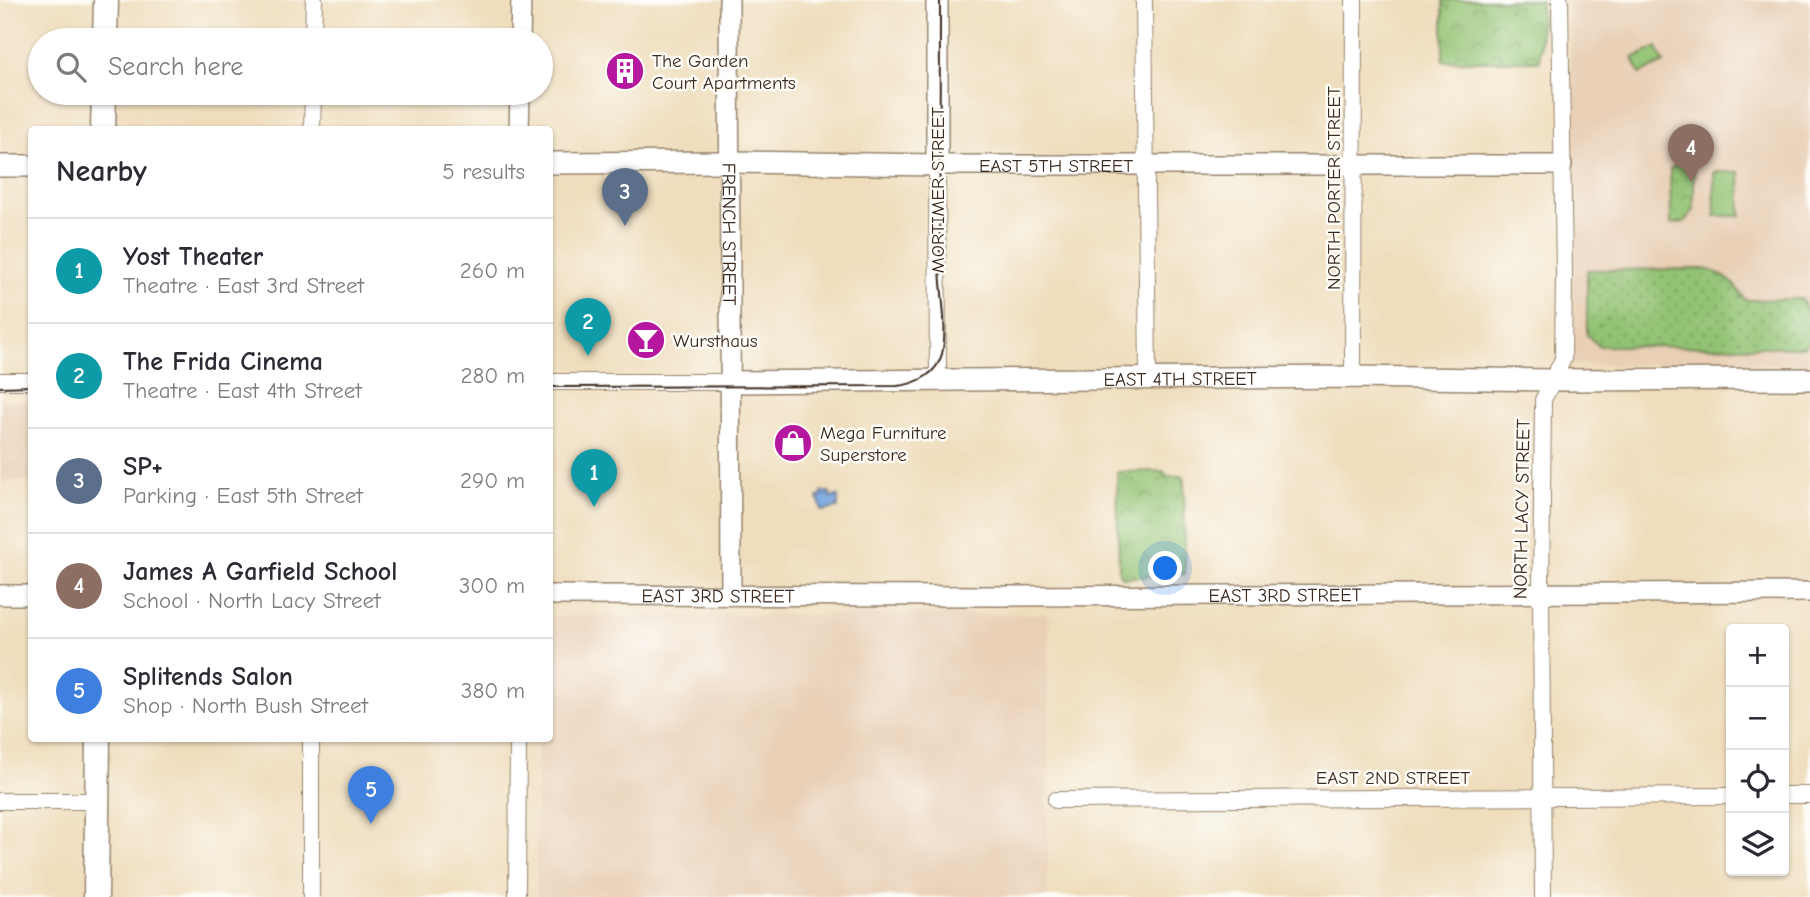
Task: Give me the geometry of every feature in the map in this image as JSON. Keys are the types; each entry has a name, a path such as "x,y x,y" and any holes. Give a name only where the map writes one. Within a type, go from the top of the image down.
{"main road":[{"path":"105,28 106,0"},
{"name":"MORTIMER STREET","path":"937,0 937,165"},
{"path":"103,126 104,105"},
{"name":"EAST 5TH STREET","path":"553,163 937,165"},
{"path":"0,166 28,166"},
{"name":"EAST 4TH STREET","path":"730,382 1353,377 1552,380 1810,379"},
{"path":"96,897 98,742"}],"street":[{"path":"313,28 314,0"},
{"path":"520,28 521,0"},
{"name":"FRENCH STREET","path":"729,0 731,595"},
{"path":"1144,0 1149,378"},
{"name":"NORTH PORTER STREET","path":"1353,377 1354,0"},
{"name":"NORTH LACY STREET","path":"1542,897 1541,594 1544,400 1563,359 1560,0"},
{"path":"312,126 313,105"},
{"path":"519,126 520,105"},
{"name":"EAST 5TH STREET","path":"937,165 1562,165"},
{"name":"MORTIMER STREET","path":"937,165 938,380"},
{"path":"0,381 28,382"},
{"name":"EAST 4TH STREET","path":"553,382 730,382"},
{"name":"EAST 3RD STREET","path":"553,595 1810,592"},
{"path":"0,595 28,595"},
{"path":"311,742 311,897"},
{"path":"517,897 518,742"},
{"path":"1789,795 1810,795"},
{"name":"EAST 2ND STREET","path":"1056,800 1726,796"},
{"path":"0,801 97,801"}],"shaded area":[{"path":"1570,0 1810,0 1810,363 1573,365"},
{"path":"0,401 28,401 28,481 0,481"},
{"path":"1046,614 1049,619 1048,897 536,897 537,742 553,742 553,616"}],"green space":[{"path":"1443,0 1541,0 1540,61 1443,61"},
{"path":"1657,47 1664,63 1640,74 1633,58"},
{"path":"1677,164 1694,169 1694,210 1684,222 1671,224 1670,169"},
{"path":"1714,172 1740,172 1741,216 1715,216"},
{"path":"1704,269 1728,280 1745,300 1802,299 1810,319 1810,339 1804,347 1599,346 1587,335 1587,270"},
{"path":"1164,471 1165,476 1184,476 1185,574 1124,578 1119,573 1117,472"}],"water":[{"path":"822,492 838,496 838,508 822,511 818,497 822,496"}],"tram line":[{"path":"553,387 897,386 912,383 931,372 939,361 944,344 940,268 940,0"},
{"path":"0,387 28,386"}],"place":[{"name":"The Garden Court Apartments","path":"625,71"},
{"name":"James A Garfield School","path":"1691,182"},
{"name":"SP+","path":"625,226"},
{"name":"Wursthaus","path":"646,340"},
{"name":"The Frida Cinema","path":"588,356"},
{"name":"Mega Furniture Superstore","path":"793,443"},
{"name":"Yost Theater","path":"594,507"},
{"name":"Splitends Salon","path":"371,824"}]}
